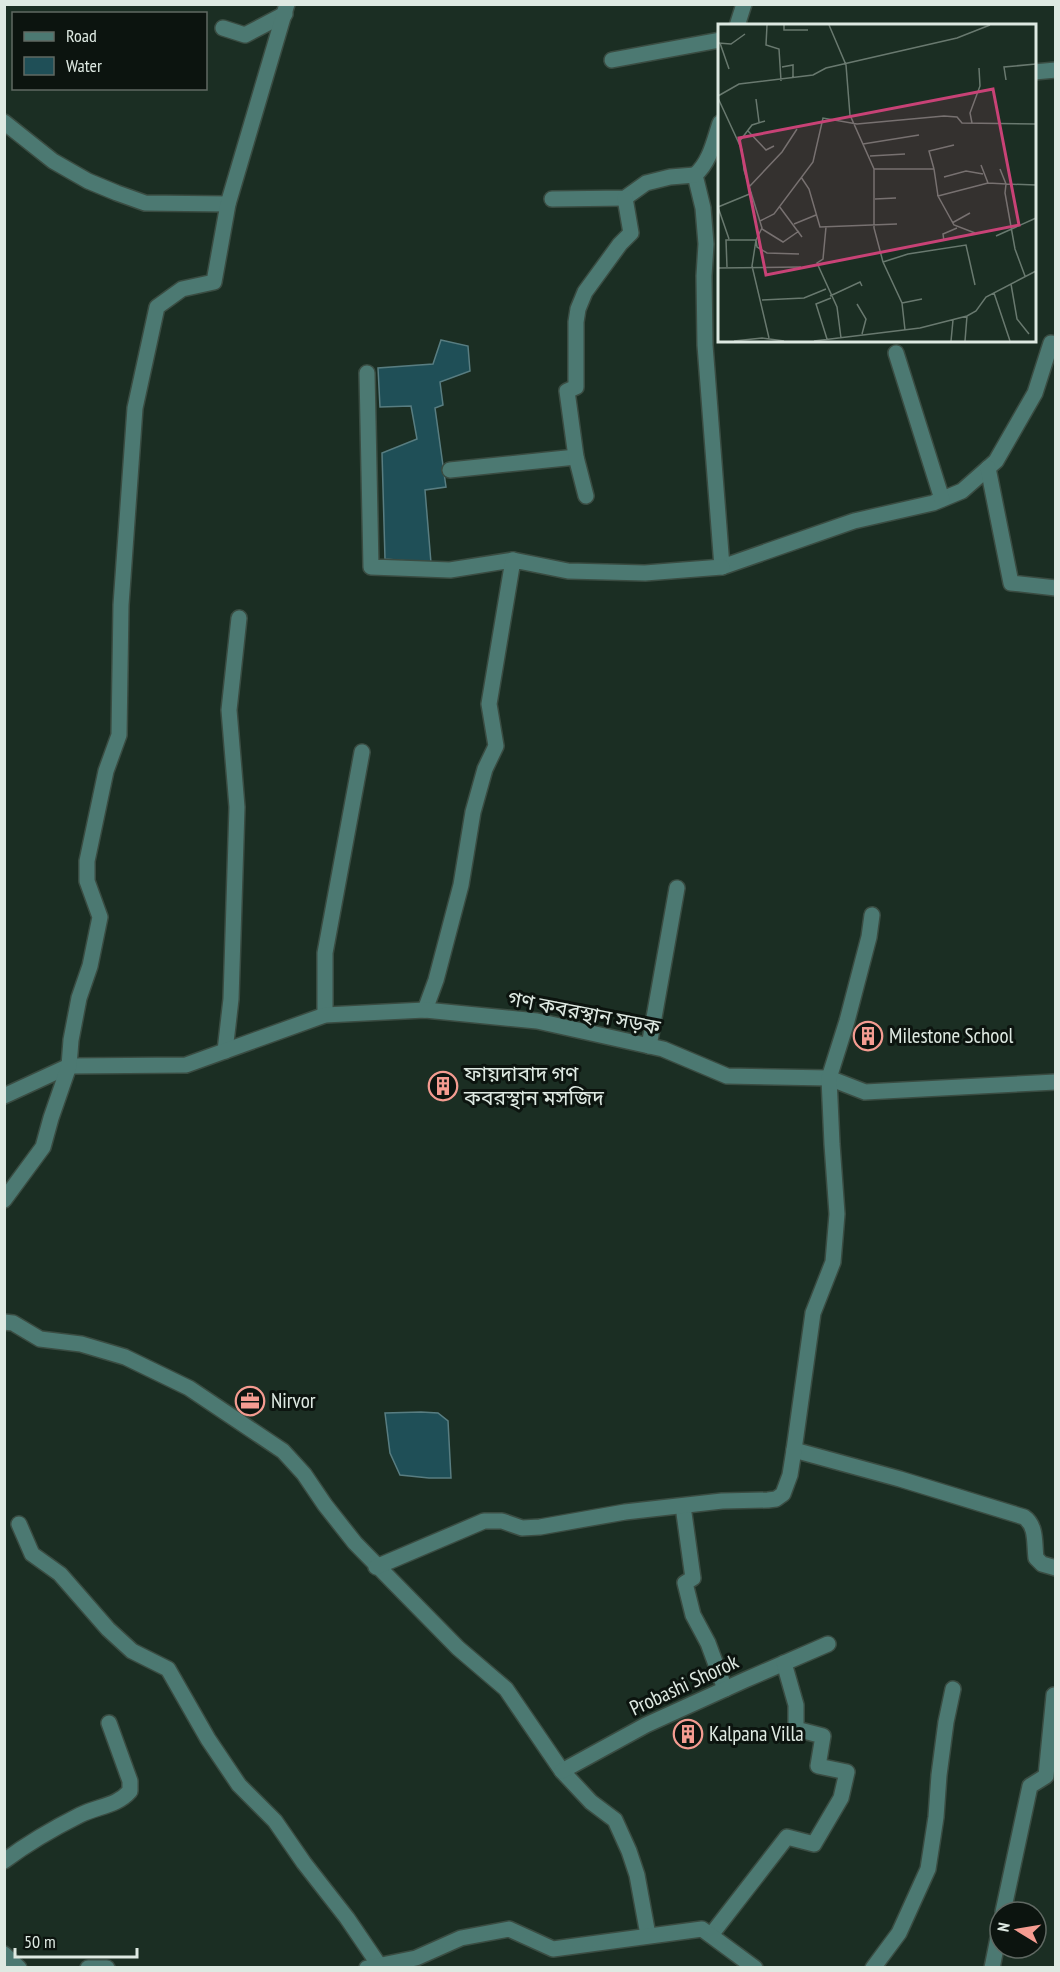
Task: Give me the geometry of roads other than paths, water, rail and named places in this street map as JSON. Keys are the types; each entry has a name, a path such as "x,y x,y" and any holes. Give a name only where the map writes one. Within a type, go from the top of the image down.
{"street":[{"path":"737,24 744,4"},
{"path":"223,28 245,35 286,9"},
{"path":"4,1200 43,1147 69,1066 70,1040 79,998 90,966 100,917 87,881 87,861 106,771 119,735 121,605 135,408 157,307 182,289 214,282 228,204 286,9"},
{"path":"612,60 718,40"},
{"path":"1036,72 1056,70"},
{"path":"4,122 53,161 88,181 117,193 145,203 228,204"},
{"path":"552,199 625,198 646,183 670,177 694,175 703,168 718,129"},
{"path":"694,175 703,208 706,244 705,345 722,567"},
{"path":"586,496 576,457 567,391 576,387 576,322 585,291 631,233 625,198"},
{"path":"367,373 371,567 450,570 513,560 568,571 645,573 722,567 854,521 933,503 962,491 996,461 1035,393 1051,343"},
{"path":"896,353 942,499"},
{"path":"450,470 576,457"},
{"path":"988,468 1011,583 1056,588"},
{"path":"425,1010 436,980 461,885 473,812 484,769 496,746 489,704 513,560"},
{"path":"225,1051 231,999 237,807 229,710 239,618"},
{"path":"325,1015 325,953 362,752"},
{"path":"649,1046 677,888"},
{"path":"376,1566 484,1521 502,1521 522,1528 540,1527 625,1512 722,1500 776,1498 783,1494 790,1475 813,1313 833,1262 837,1214 831,1144 829,1078 850,1011 869,937 872,915"},
{"name":"গণ কবরস্থান সড়ক","path":"4,1096 69,1066 186,1065 325,1015 425,1010 537,1021 663,1049 727,1076 829,1078 865,1092 1056,1082"},
{"path":"4,1322 13,1323 40,1339 81,1344 125,1358 189,1388 283,1451 304,1474 355,1543 458,1648 506,1689 562,1771 591,1802 615,1820 637,1875 648,1935"},
{"path":"794,1450 900,1479 1024,1517 1030,1521 1034,1529 1036,1558 1042,1564 1056,1568"},
{"path":"683,1506 693,1578 685,1583 693,1615 708,1643 725,1689"},
{"path":"19,1524 32,1554 60,1574 108,1629 132,1651 168,1669 208,1739 239,1785 275,1821 347,1918 373,1966 416,1958 462,1938 509,1929 553,1949 702,1929 755,1968"},
{"name":"Probashi Shorok","path":"562,1771 646,1725 828,1644"},
{"path":"711,1935 787,1837 814,1844 841,1798 847,1772 818,1766 823,1736 796,1729 796,1705 784,1663"},
{"path":"873,1968 899,1933 928,1869 936,1817 944,1733 953,1689"},
{"path":"1006,1900 1030,1786 1046,1776 1054,1695"},
{"path":"4,1861 45,1834 83,1814 122,1800 130,1791 130,1781 109,1723"},
{"path":"431,1951 434,1968"},
{"path":"4,1954 19,1968"},
{"path":"88,1968 107,1968"}],"water":[{"path":"441,340 468,346 470,371 440,382 443,405 435,408 446,487 425,490 431,563 385,559 382,453 417,439 411,406 380,407 378,368 433,364"},
{"path":"385,1413 438,1413 448,1421 451,1478 400,1475 390,1453"}],"place":[{"name":"Milestone School","path":"868,1036"},
{"name":"ফায়দাবাদ গণ কবরস্থান মসজিদ","path":"443,1086"},
{"name":"Nirvor","path":"250,1401"},
{"name":"Kalpana Villa","path":"688,1734"}]}
